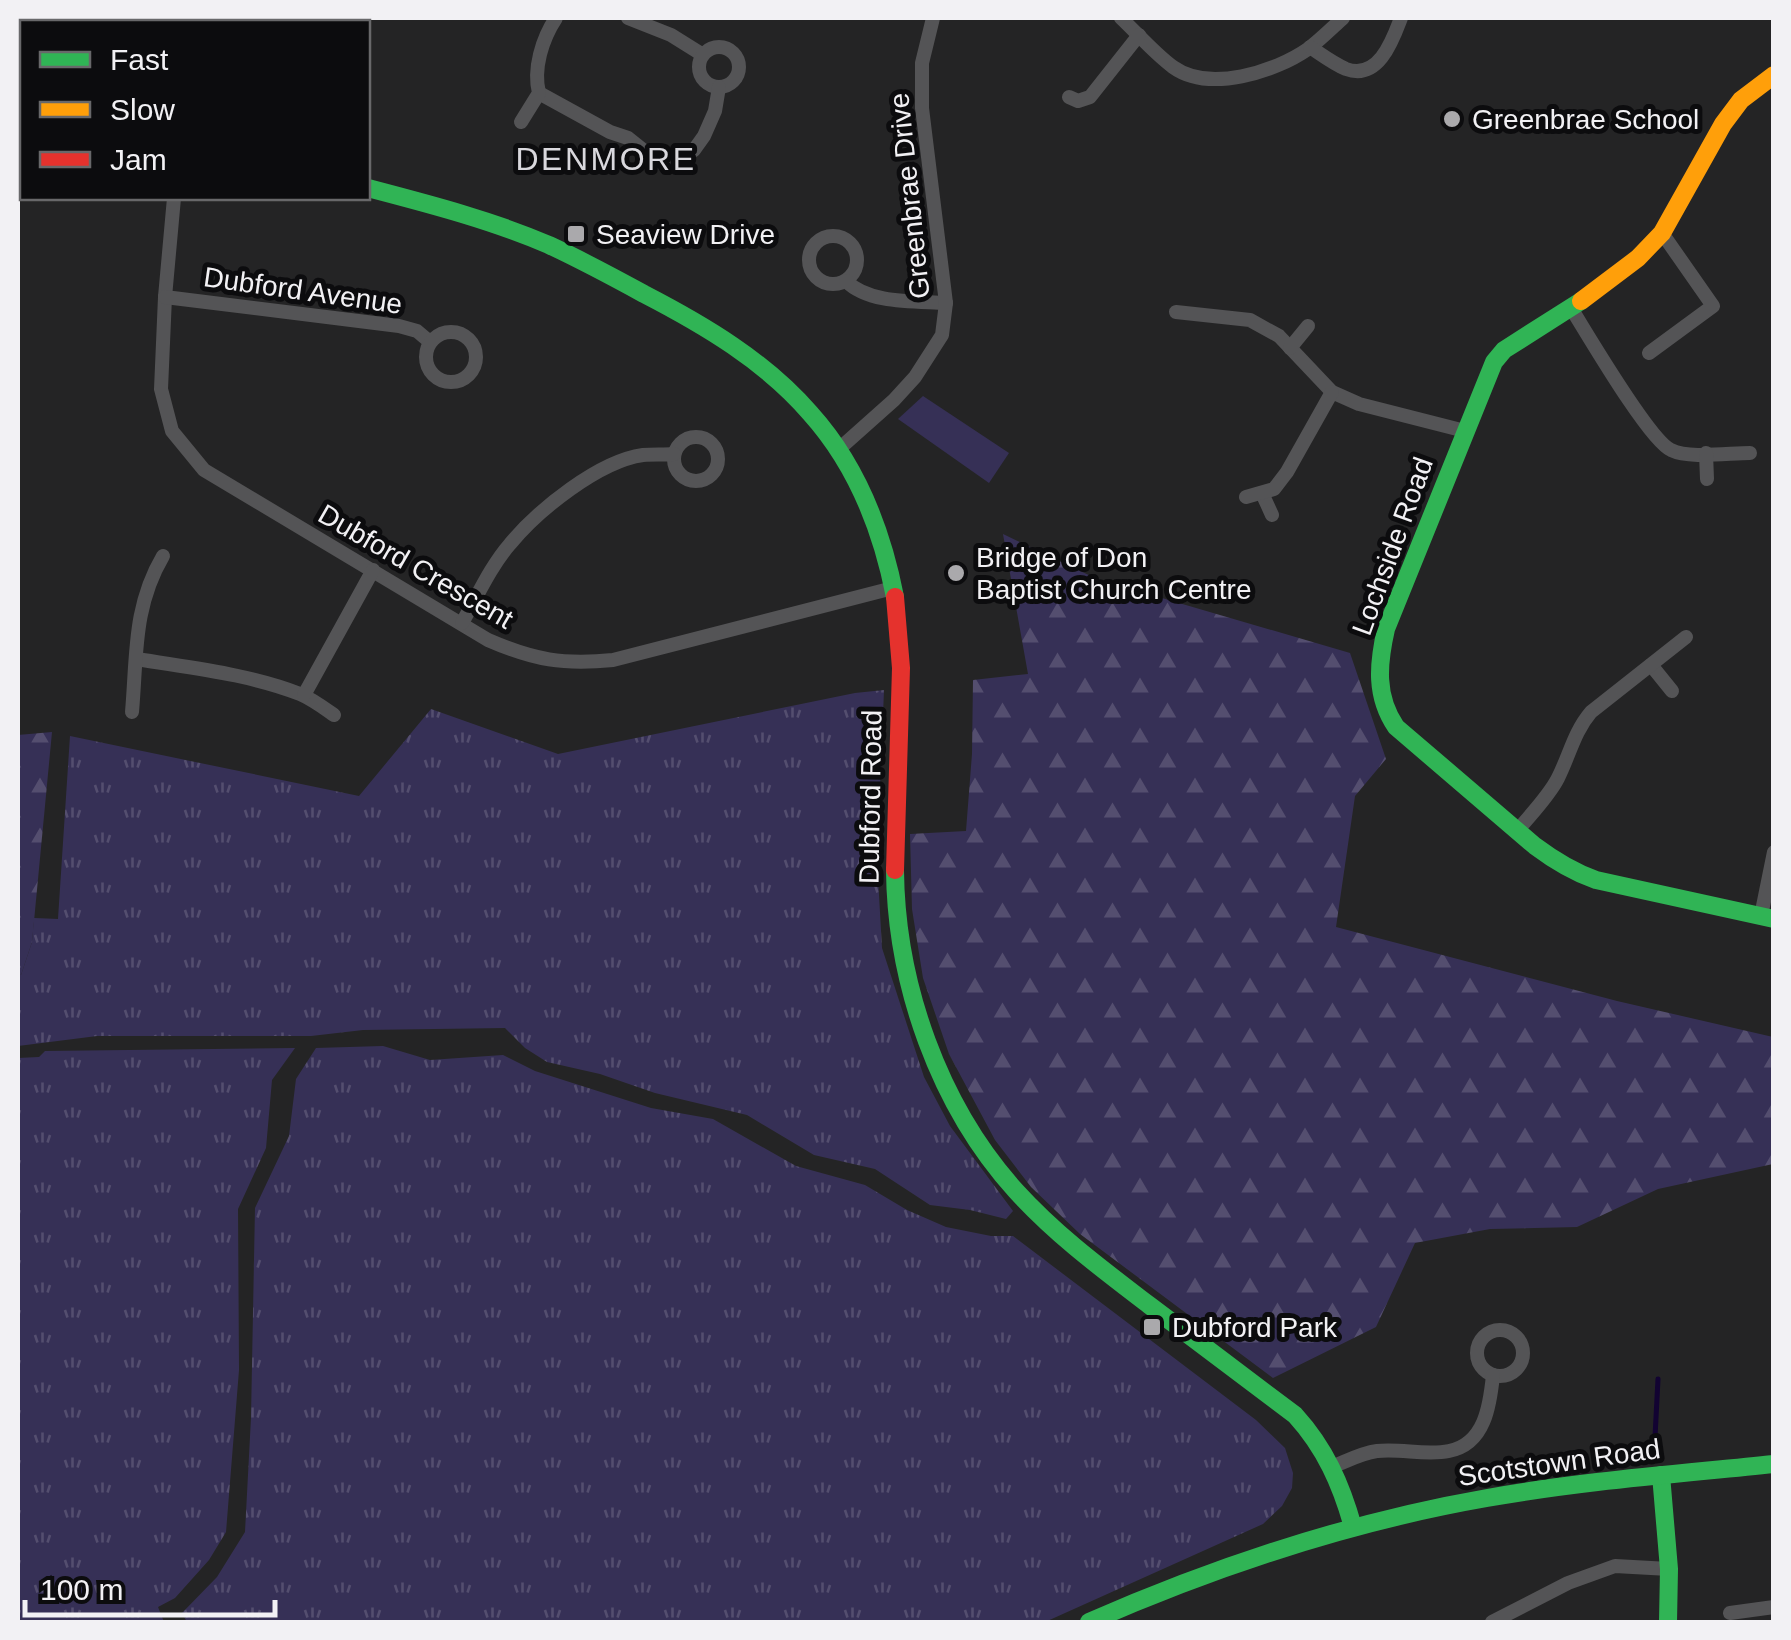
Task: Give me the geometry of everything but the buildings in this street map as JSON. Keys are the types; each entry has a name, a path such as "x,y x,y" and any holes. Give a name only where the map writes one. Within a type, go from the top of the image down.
{"street":[{"path":"521,122 539,93 535,78 539,60 556,18"},
{"path":"628,18 670,35 703,56"},
{"name":"Greenbrae Drive","path":"839,449 915,377 942,335 946,303 922,108 922,63 933,18"},
{"path":"1121,18 1174,68 1217,80 1266,69 1310,47 1343,18"},
{"path":"1310,47 1346,69 1355,72 1368,68 1386,54 1401,18"},
{"path":"1069,97 1078,101 1090,96 1139,36"},
{"path":"711,48 731,50 740,68 735,79 725,86 713,86 703,78 699,67 703,56 711,48"},
{"name":"Lochside Road","path":"1767,918 1596,880 1556,862 1390,721 1379,683 1379,666 1386,629 1494,362 1504,350 1572,308 1638,258 1662,233 1723,124 1741,100 1774,74"},
{"path":"539,93 628,138 643,150 665,158 681,158 694,150 704,136 715,111 719,87"},
{"name":"Dubford Road","path":"370,189 549,246 699,322 790,391 839,449 885,549 893,588 900,635 901,686 895,828 897,922 915,1005 946,1085 984,1152 1037,1215 1070,1246 1295,1416 1316,1437 1332,1467 1353,1527"},
{"name":"Dubford Crescent","path":"174,200 161,389 172,432 204,470 488,640 535,658 578,663 613,660 893,588"},
{"path":"1649,354 1713,306 1662,233"},
{"path":"846,281 864,294 946,303"},
{"name":"Dubford Avenue","path":"165,298 399,326 417,331 430,342"},
{"path":"1572,308 1650,430 1673,452 1750,453"},
{"path":"1176,312 1250,320 1279,336 1332,392 1359,404 1465,431"},
{"path":"1290,348 1308,326"},
{"path":"1246,497 1274,489 1332,392"},
{"path":"1706,453 1707,479"},
{"path":"462,624 509,545 548,504 596,472 641,455 674,454"},
{"path":"1262,493 1272,515"},
{"path":"132,712 139,614 151,576 163,556"},
{"path":"134,570 151,576"},
{"path":"304,695 372,570"},
{"path":"1518,830 1557,781 1580,724 1686,637"},
{"path":"137,659 224,674 304,695 334,715"},
{"path":"1651,665 1672,692"},
{"path":"1767,918 1774,852"},
{"path":"1332,1467 1377,1451 1449,1451 1466,1443 1479,1431 1490,1406 1493,1375"},
{"name":"Scotstown Road","path":"1089,1622 1188,1580 1353,1527 1446,1506 1625,1477 1774,1464"},
{"path":"1661,1475 1669,1570 1668,1622"},
{"path":"1492,1622 1568,1583 1615,1566 1669,1570"},
{"path":"1730,1612 1774,1606"}],"green space":[{"path":"923,396 1009,453 989,483 898,419"},
{"path":"1003,534 1097,579 1350,653 1386,759 1355,796 1336,927 1617,1001 1773,1037 1773,1164 1658,1189 1577,1227 1490,1229 1415,1243 1376,1327 1273,1378 1080,1234 1031,1187 995,1140 949,1054 923,978 912,909 910,834 966,831 973,680 1028,674"},
{"path":"884,690 877,860 882,948 924,1077 950,1126 1013,1211 1006,1219 930,1205 875,1169 814,1155 747,1115 547,1062 505,1028 363,1030 311,1036 97,1036 18,1046 18,974 21,975 32,942 34,918 58,919 70,736 359,796 431,709 558,754"},
{"path":"52,732 32,942 21,975 18,735"},
{"path":"383,1046 430,1060 503,1055 535,1071 651,1108 713,1119 796,1166 865,1185 946,1227 1013,1236 1256,1420 1285,1448 1293,1473 1292,1488 1282,1506 1263,1524 1045,1622 187,1622 182,1613 217,1577 245,1532 255,1208 289,1136 296,1079 316,1048"},
{"path":"295,1048 272,1080 266,1148 238,1209 239,1370 226,1532 209,1560 175,1598 158,1607 164,1622 18,1622 18,1058 39,1057 45,1051"}],"waterway":[{"path":"1655,1437 1658,1379"}],"traffic: fast":[{"path":"370,189 482,220 549,245 689,318 754,361 810,413 841,454 875,523 895,597"},
{"path":"1581,301 1504,350 1494,362 1386,629 1380,667 1384,704 1396,727 1535,846 1564,866 1596,880 1774,919"},
{"path":"895,870 897,913 913,999 944,1082 989,1157 1031,1207 1080,1251 1295,1415 1331,1467 1353,1527"},
{"path":"1089,1622 1235,1564 1334,1533 1436,1508 1558,1487 1774,1464"},
{"path":"1661,1475 1669,1569 1668,1622"}],"traffic: slow":[{"path":"1581,301 1638,258 1662,233 1723,124 1741,100 1774,75"}],"traffic: jam":[{"path":"895,597 901,668 895,870"}],"place":[{"name":"Greenbrae School","path":"1452,119"},
{"name":"Seaview Drive","path":"576,234"},
{"name":"Bridge of Don Baptist Church Centre","path":"956,573"},
{"name":"Dubford Park","path":"1152,1327"}],"district":[{"name":"DENMORE","path":"606,159"}]}
